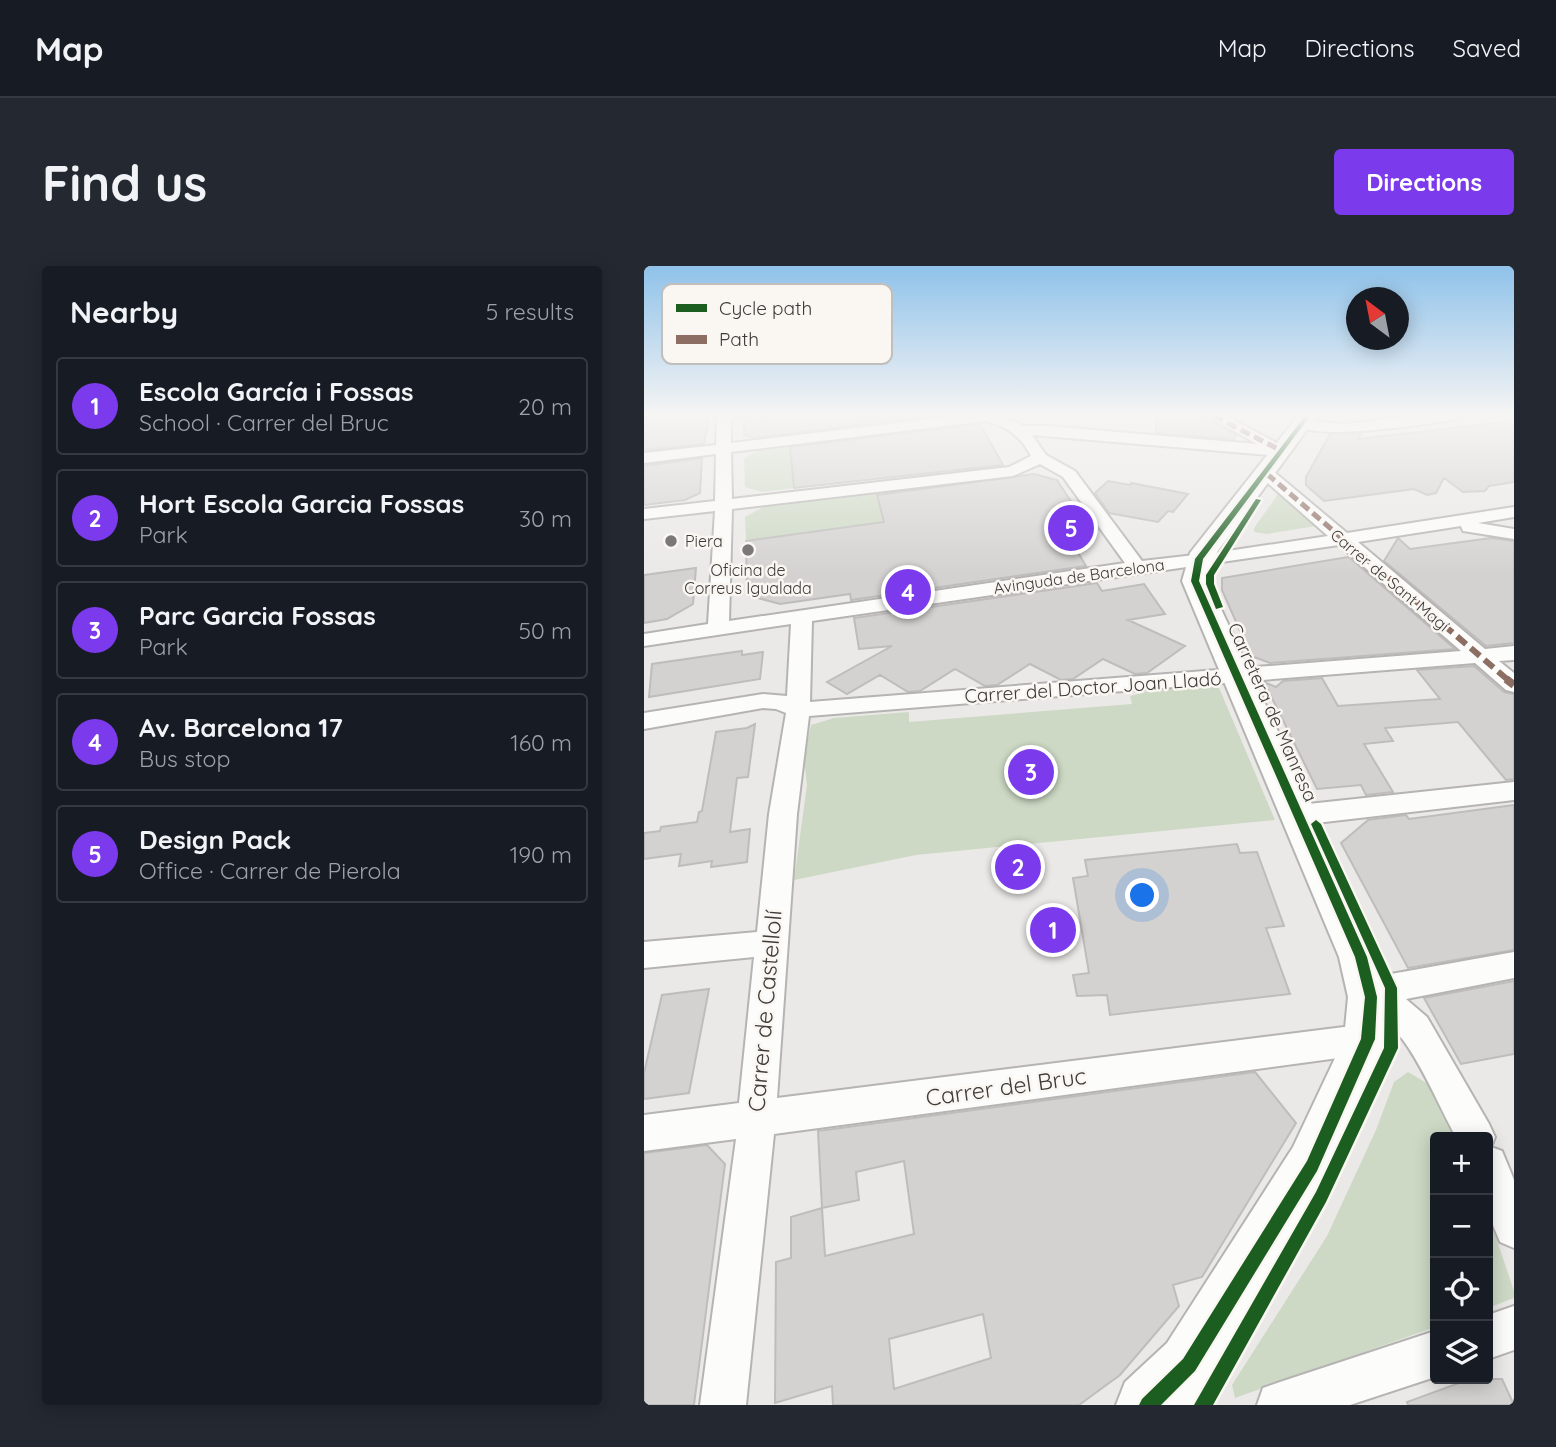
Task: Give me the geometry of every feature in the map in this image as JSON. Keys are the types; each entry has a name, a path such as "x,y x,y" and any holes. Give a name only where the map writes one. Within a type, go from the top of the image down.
{"street":[{"path":"718,629 723,555 723,469"},
{"path":"644,514 1017,469"},
{"path":"1060,469 1069,474 1137,567"},
{"path":"1199,559 1270,469"},
{"name":"Carrer de Sant Magí","path":"1267,474 1514,685"},
{"name":"Avinguda de Barcelona","path":"644,640 1514,512"},
{"path":"1443,522 1514,534"},
{"name":"Carretera de Manresa","path":"1199,559 1195,581 1361,957 1369,1018"},
{"name":"Carrer de Castellolí","path":"723,1405 755,1118 783,814 797,710 802,616"},
{"name":"Carrer del Doctor Joan Lladó","path":"644,720 763,701 781,702 797,710 1514,653"},
{"path":"1299,816 1514,791"},
{"path":"644,955 772,943"},
{"name":"Carrer del Bruc","path":"644,1133 755,1118 1369,1018 1391,988 1514,964"},
{"path":"1148,1405 1189,1365 1312,1166 1369,1018 1393,1009 1415,1028 1473,1132"},
{"path":"1493,1176 1514,1228"},
{"path":"1493,1335 1514,1328"},
{"path":"1280,1405 1430,1356"}],"green space":[{"path":"744,469 792,469 794,488 762,492 745,487"},
{"path":"876,493 884,522 746,541 745,517 763,507"},
{"path":"1278,494 1316,526 1267,534 1254,532 1254,528"},
{"path":"1217,683 1275,820 916,855 794,880 807,785 804,759 811,725 834,718 909,712 909,722 1132,704 1130,696 1172,685"},
{"path":"1408,1072 1435,1088 1455,1132 1430,1132 1430,1329 1235,1398 1232,1385 1327,1236 1376,1130 1394,1082"},
{"path":"1493,1229 1514,1291 1514,1298 1493,1306"}],"building":[{"path":"644,469 701,469 700,493 685,500 644,505"},
{"path":"792,469 965,469 794,488"},
{"path":"1310,469 1514,469 1514,482 1489,486 1485,491 1463,492 1444,478 1436,493 1427,495 1414,489 1324,501 1306,485 1306,477"},
{"path":"1034,474 1057,480 1095,538 1071,541 1086,566 851,600 850,594 780,604 747,595 746,541 884,522 877,495"},
{"path":"1108,481 1188,494 1173,512 1168,511 1158,522 1109,513 1095,493"},
{"path":"1398,538 1410,549 1491,538 1514,541 1514,643 1486,646 1384,561"},
{"path":"1348,557 1455,649 1270,663 1251,656 1222,590 1222,578"},
{"path":"696,568 693,604 667,619 644,623 644,575"},
{"path":"1097,583 1102,591 1144,584 1165,614 1128,620 1185,646 1147,673 1135,674 1103,659 1073,679 1061,680 1030,664 997,685 985,686 955,669 920,691 908,692 880,675 847,694 827,682 892,646 859,649 854,618"},
{"path":"742,651 742,655 763,652 760,679 649,697 652,664"},
{"path":"1474,666 1504,692 1514,694 1514,779 1506,780 1458,722 1385,728 1393,741 1364,744 1393,792 1366,795 1361,785 1317,789 1264,682 1276,687 1283,681 1322,678 1338,706 1440,699 1417,670"},
{"path":"755,724 748,777 737,778 730,832 750,829 747,862 711,867 712,861 679,866 681,854 644,859 644,833 660,831 661,827 697,822 699,812 702,811 716,732 747,728"},
{"path":"1514,805 1514,950 1408,968 1341,843 1368,820 1406,815 1409,819"},
{"path":"1237,844 1240,853 1257,852 1284,926 1266,928 1290,994 1110,1015 1107,995 1077,996 1073,975 1089,973 1073,878 1088,876 1085,860"},
{"path":"1514,981 1514,1054 1461,1064 1424,998"},
{"path":"709,989 689,1093 644,1099 644,1073 662,995"},
{"path":"1255,1072 1296,1123 1202,1277 1173,1285 1179,1306 1120,1375 1079,1405 833,1405 832,1386 775,1403 776,1262 791,1258 791,1217 822,1208 818,1131","holes":["904,1161 914,1234 825,1256 822,1208 859,1200 856,1172","983,1314 991,1358 894,1389 889,1339"]},
{"path":"707,1145 725,1164 694,1405 644,1405 644,1153"},
{"path":"1493,1379 1502,1379 1514,1405 1408,1405 1407,1402 1456,1384 1493,1384"}],"marked path":[{"path":"1267,474 1514,685"}],"cycle path":[{"path":"1148,1405 1189,1365 1312,1166 1368,1039 1371,997 1361,957 1195,581 1199,559 1267,469"},
{"path":"1219,607 1210,584 1210,575 1258,500"},
{"path":"1203,1405 1321,1197 1391,1048 1391,988 1316,824"}],"place":[{"name":"Design Pack","path":"1071,528"},
{"name":"Piera","path":"671,541"},
{"name":"Oficina de Correus Igualada","path":"748,550"},
{"name":"Av. Barcelona 17","path":"908,592"},
{"name":"Parc Garcia Fossas","path":"1031,772"},
{"name":"Hort Escola Garcia Fossas","path":"1018,867"},
{"name":"Escola García i Fossas","path":"1053,930"}]}
